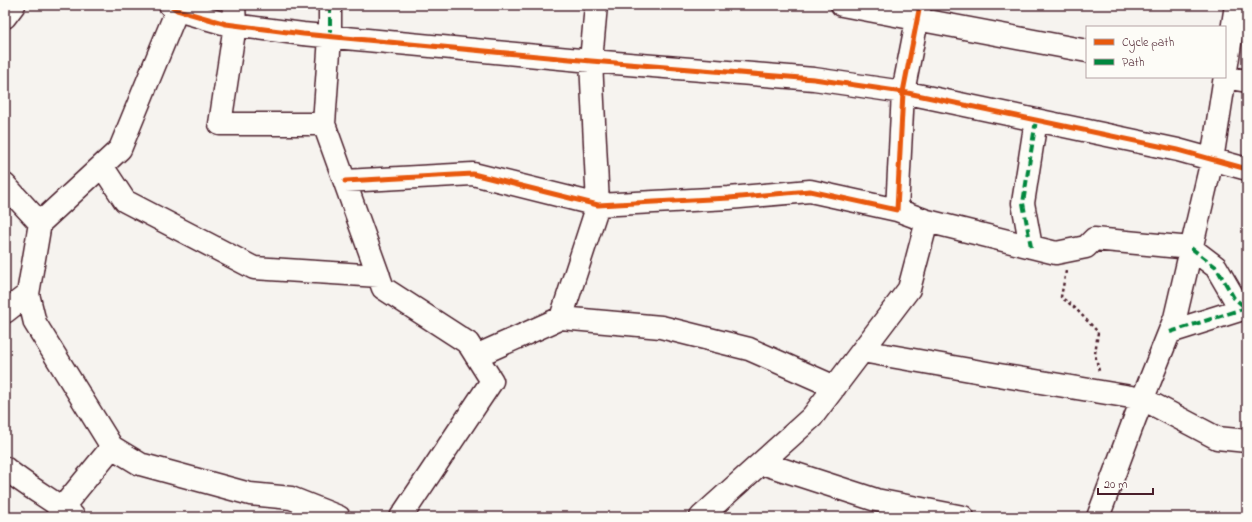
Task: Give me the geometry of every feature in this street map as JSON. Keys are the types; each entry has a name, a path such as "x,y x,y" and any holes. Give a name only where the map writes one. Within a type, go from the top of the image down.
{"street":[{"path":"5,17 14,5"},
{"path":"330,5 330,37 324,124 383,288 468,343 492,381 401,517"},
{"path":"561,318 598,205 591,61 596,5"},
{"path":"842,5 918,12 1086,51"},
{"path":"1226,70 1236,5"},
{"path":"234,15 226,24 174,7 120,149 40,223 28,294 35,323 112,447 140,464 250,494 291,498 339,517"},
{"path":"897,210 904,92 918,12"},
{"path":"234,15 330,37 591,61 814,79 904,92 1178,150 1247,169"},
{"path":"234,15 220,124 324,124"},
{"path":"1226,77 1247,81"},
{"path":"1098,517 1175,318 1212,160 1225,78"},
{"path":"1031,247 1023,203 1036,120"},
{"path":"102,166 125,201 254,268 379,276"},
{"path":"345,181 473,174 598,205 729,198 810,191 897,210 927,221 1056,253 1086,247 1094,239 1192,248 1216,267 1234,298 1246,309"},
{"path":"5,185 40,223"},
{"path":"701,517 762,464 812,417 835,388 909,289 927,221"},
{"path":"5,312 28,294"},
{"path":"1170,332 1246,309"},
{"path":"476,356 561,318 661,327 741,347 835,388"},
{"path":"862,351 1143,398 1217,438 1247,441"},
{"path":"5,468 64,514 112,447"},
{"path":"762,464 876,500 963,517"}],"path":[{"path":"1056,253 1066,269 1061,297 1075,308 1098,332 1095,354 1103,392"}],"marked path":[{"path":"330,5 330,37"},
{"path":"1031,247 1023,203 1036,120"},
{"path":"1191,248 1216,267 1234,298 1247,309"},
{"path":"1170,332 1246,308"}],"cycle path":[{"path":"170,5 177,10 226,24 303,34 591,61 814,79 903,92 1178,150 1247,169"},
{"path":"345,181 473,174 598,205 729,198 810,191 897,210 903,92 920,5"}]}
